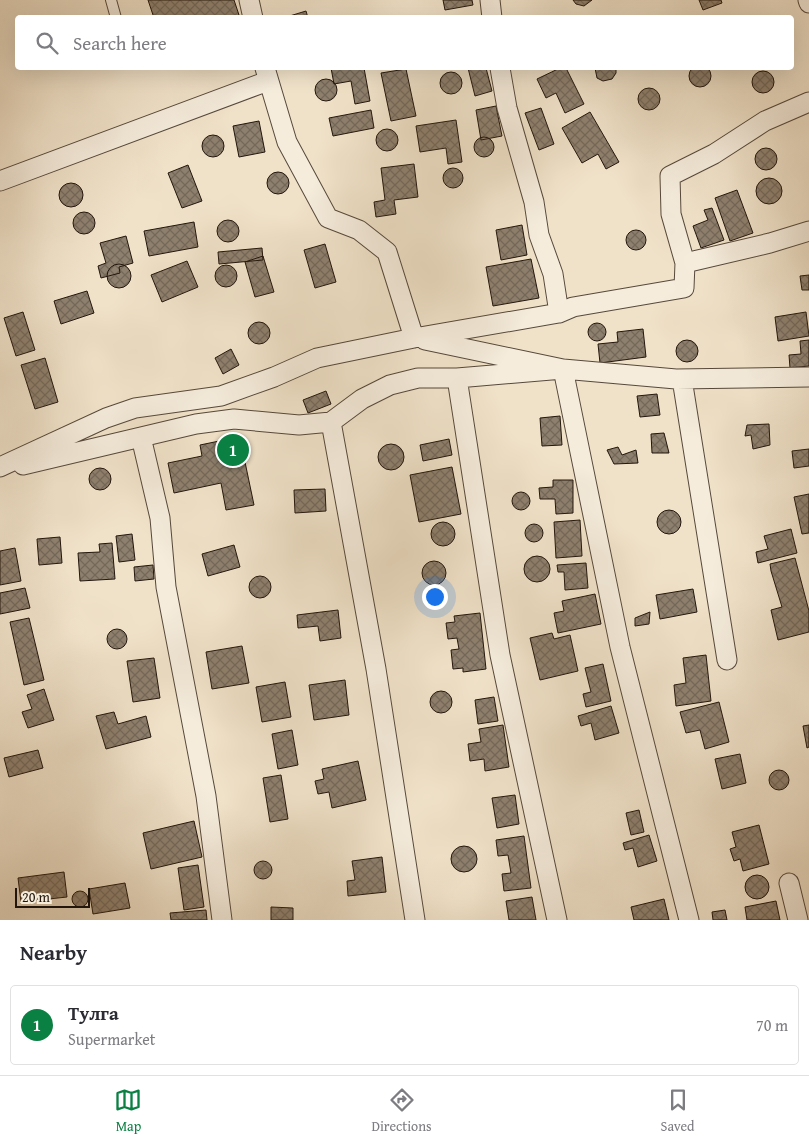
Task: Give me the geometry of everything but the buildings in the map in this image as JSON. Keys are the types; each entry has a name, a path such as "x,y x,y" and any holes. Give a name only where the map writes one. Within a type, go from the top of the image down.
{"street":[{"path":"248,0 252,15"},
{"path":"490,0 492,15"},
{"path":"500,70 507,108 534,202 539,235 553,274 559,313"},
{"path":"0,181 267,74 287,142 328,218 360,230 387,252 414,338"},
{"path":"0,467 106,418 135,408 220,396 274,377 317,358 414,338 559,313 573,307 684,288 685,263 671,214 670,176 714,154 765,121 809,102"},
{"path":"685,263 770,243 809,231"},
{"path":"414,338 562,369 682,379 809,377"},
{"path":"0,471 196,424 234,419 299,426 331,422 362,399 390,384 418,378 457,378 562,369"},
{"path":"562,369 620,647 689,920"},
{"path":"457,378 500,655 557,920"},
{"path":"682,379 727,660"},
{"path":"331,422 376,668 415,920"},
{"path":"141,437 160,518 166,588 206,796 222,920"},
{"path":"789,883 798,920"}],"lane":[{"path":"111,0 115,15"}],"place":[{"name":"Тулга","path":"233,450"}]}
